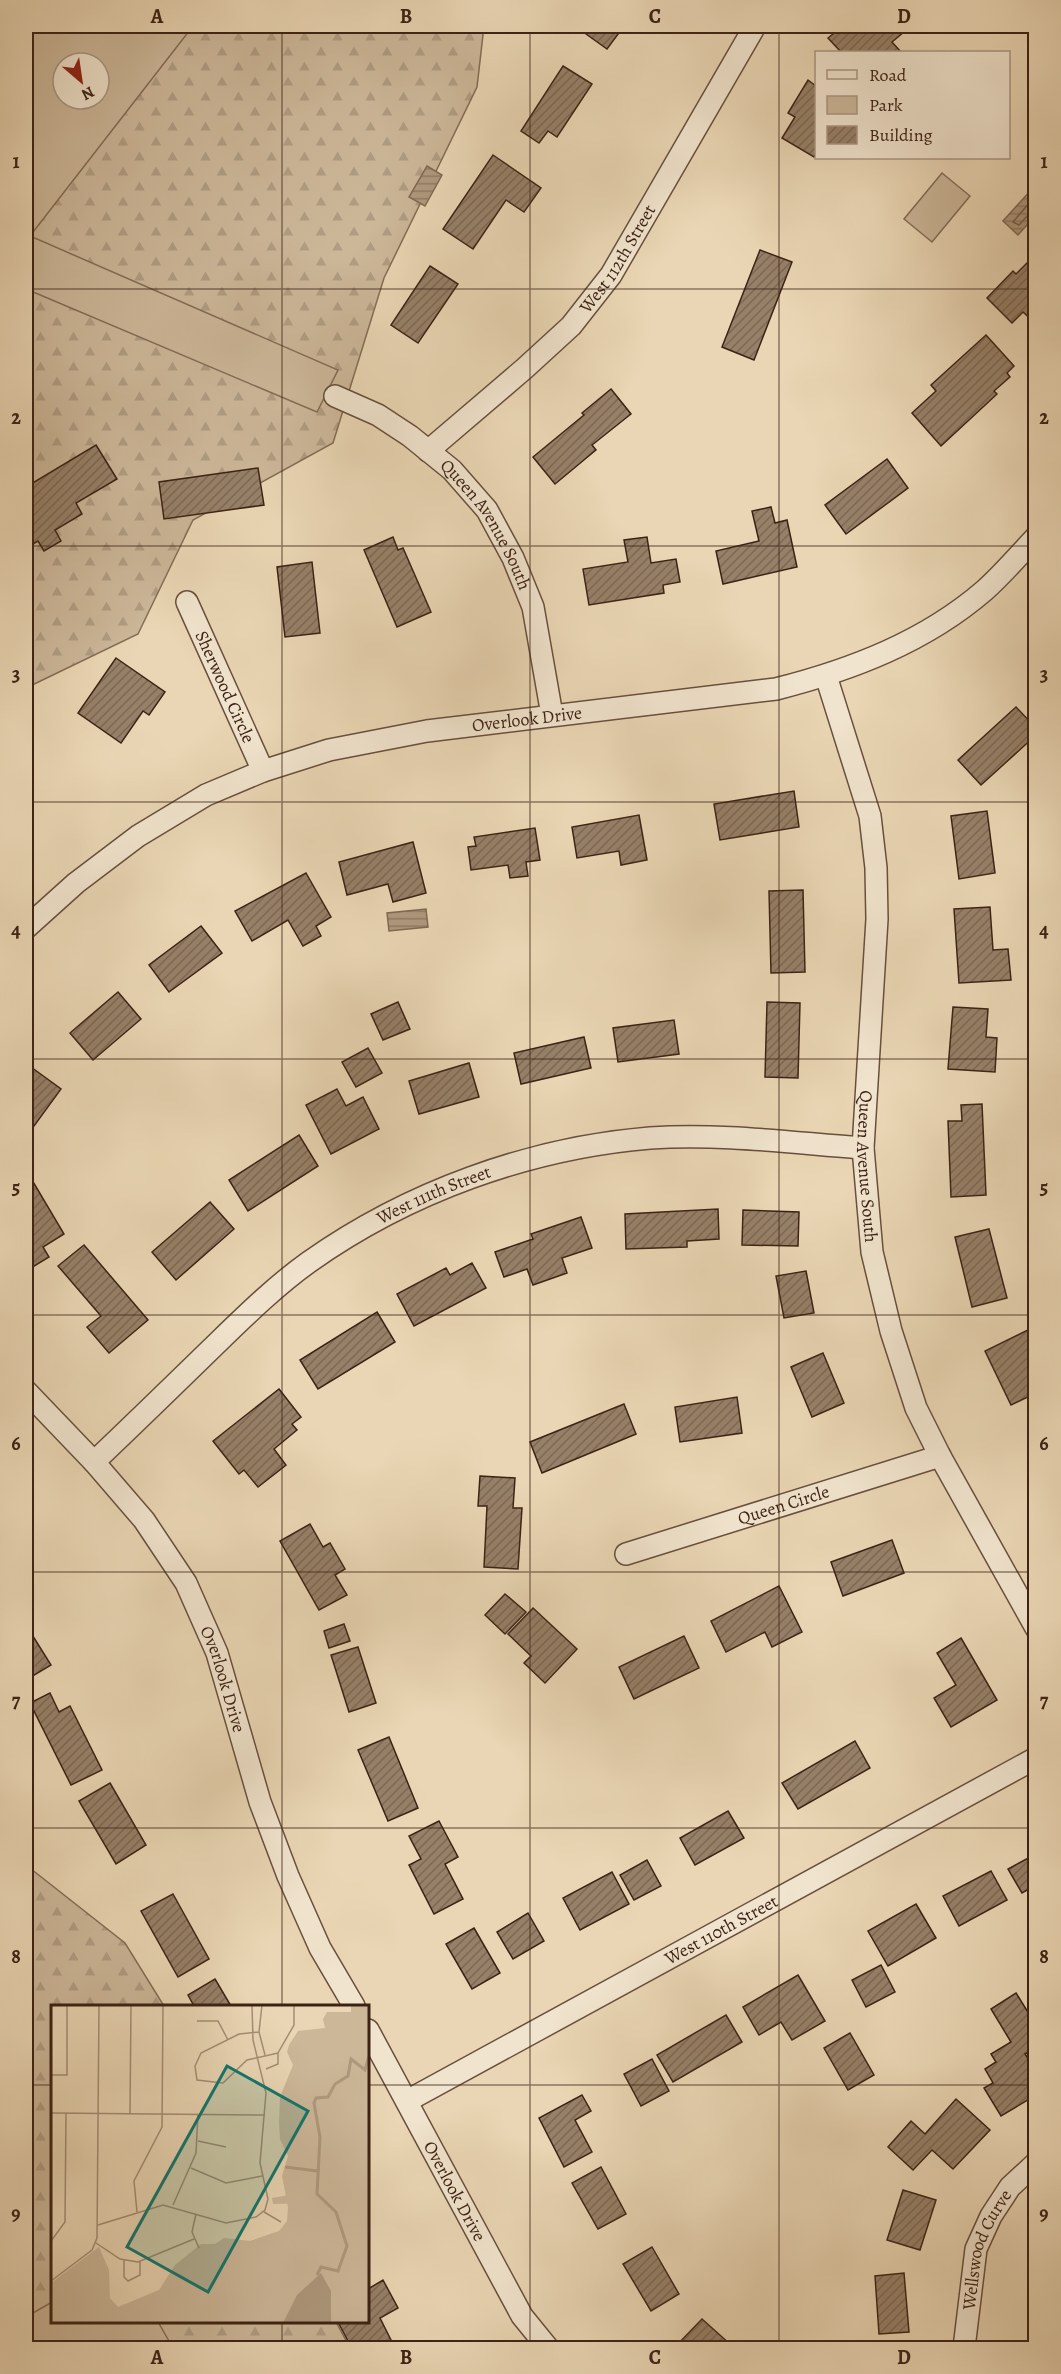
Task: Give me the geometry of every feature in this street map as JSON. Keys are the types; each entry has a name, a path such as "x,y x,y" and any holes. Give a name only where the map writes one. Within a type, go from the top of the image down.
{"street":[{"name":"West 112th Street","path":"428,451 571,326 611,275 755,26"},
{"name":"Queen Avenue South","path":"335,396 378,415 428,451 452,470 486,510 513,558 533,607 552,715"},
{"name":"Overlook Drive","path":"26,928 76,883 138,836 206,795 263,771 329,750 394,737 552,715 776,689 825,676 874,658 932,628 985,590 1035,537"},
{"name":"Sherwood Circle","path":"187,602 263,771"},
{"name":"Queen Avenue South","path":"825,676 870,816 876,868 877,919 863,1148 873,1252 891,1331 916,1408 1035,1628"},
{"name":"West 111th Street","path":"94,1462 255,1306 308,1262 366,1225 427,1195 498,1168 573,1149 651,1138 726,1137 863,1148"},
{"name":"Overlook Drive","path":"26,1391 94,1462 144,1520 186,1583 217,1653 260,1802 288,1876 320,1948 353,2005"},
{"name":"Queen Circle","path":"626,1554 940,1456"},
{"name":"West 110th Street","path":"407,2102 1035,1758"},
{"name":"Overlook Drive","path":"369,2032 522,2316 548,2349"},
{"name":"Wellswood Curve","path":"964,2349 976,2249 991,2216 1010,2187 1035,2163"}],"green space":[{"path":"26,26 484,26 477,87 384,278 333,443 193,520 138,634 26,688"},
{"path":"26,26 193,26 30,236 338,370 317,412 26,289"},
{"path":"942,173 970,196 932,242 904,219"},
{"path":"26,1865 125,1943 163,2005 51,2005 51,2323 337,2323 350,2348 26,2348"},
{"path":"51,2303 51,2323 159,2323 173,2348 26,2348 26,2317"}],"water":[{"path":"427,166 442,175 425,206 409,197"},
{"path":"1032,189 1035,191 1035,216 1018,235 1003,221"},
{"path":"426,909 428,927 389,931 387,913"}],"building":[{"path":"575,26 624,26 607,49"},
{"path":"843,26 854,26 858,30 863,26 911,26 892,42 900,51 840,51 828,38"},
{"path":"563,66 592,84 557,137 548,131 539,143 521,131"},
{"path":"808,80 815,85 814,157 782,138 795,117 788,113"},
{"path":"493,155 541,188 524,212 506,200 473,249 443,229"},
{"path":"760,250 792,262 754,360 722,347"},
{"path":"1030,260 1036,265 1036,324 1023,312 1012,323 987,298 1013,271 1016,274"},
{"path":"430,266 458,284 418,343 391,325"},
{"path":"986,335 1014,366 1007,373 1010,377 994,391 997,394 941,446 912,413 936,391 931,385"},
{"path":"611,389 631,414 592,445 596,450 555,484 533,457 584,415 582,413"},
{"path":"96,445 117,479 76,503 82,514 55,530 61,541 44,551 38,541 26,548 26,487"},
{"path":"887,459 908,488 846,534 825,505"},
{"path":"258,468 264,505 164,519 159,482"},
{"path":"771,507 775,523 787,520 797,567 723,584 716,551 759,541 752,511"},
{"path":"393,537 398,550 403,548 431,612 397,627 364,550"},
{"path":"647,537 651,563 676,559 680,582 663,585 664,593 589,605 583,569 628,562 624,540"},
{"path":"312,562 320,633 285,637 277,567"},
{"path":"116,658 165,692 149,715 143,711 121,743 78,713"},
{"path":"1016,707 1036,728 1036,735 981,785 958,760"},
{"path":"794,791 799,827 720,840 714,804"},
{"path":"987,811 995,873 959,879 951,816"},
{"path":"639,815 647,860 621,865 619,851 577,858 572,827"},
{"path":"535,828 540,860 526,862 528,876 510,878 508,865 471,870 468,847 476,846 474,837"},
{"path":"413,842 426,893 393,902 388,884 347,895 339,862"},
{"path":"306,873 331,917 316,926 321,936 303,946 288,920 252,941 235,911"},
{"path":"803,890 805,972 771,973 769,891"},
{"path":"990,907 993,950 1008,949 1011,980 959,983 954,909"},
{"path":"201,926 222,953 169,992 149,965"},
{"path":"118,992 141,1019 93,1060 70,1033"},
{"path":"398,1002 410,1029 383,1040 371,1014"},
{"path":"767,1002 800,1003 798,1078 765,1077"},
{"path":"953,1007 988,1009 986,1037 997,1038 995,1072 948,1069"},
{"path":"674,1020 679,1054 618,1062 613,1028"},
{"path":"584,1037 591,1068 521,1084 514,1053"},
{"path":"368,1048 382,1073 356,1087 342,1062"},
{"path":"469,1063 479,1097 419,1114 409,1081"},
{"path":"31,1067 61,1089 26,1137 26,1075"},
{"path":"337,1089 346,1106 363,1097 379,1129 331,1154 306,1105"},
{"path":"982,1104 986,1195 951,1197 948,1121 962,1121 961,1105"},
{"path":"299,1135 318,1166 248,1211 229,1180"},
{"path":"29,1175 64,1234 43,1247 49,1257 26,1271 26,1177"},
{"path":"210,1202 234,1229 176,1280 152,1252"},
{"path":"718,1209 719,1239 687,1241 687,1247 626,1249 625,1214"},
{"path":"743,1210 799,1212 798,1246 742,1245"},
{"path":"581,1217 592,1248 562,1258 567,1273 533,1285 527,1269 504,1277 495,1252 533,1239 531,1234"},
{"path":"989,1229 1007,1298 972,1307 955,1237"},
{"path":"84,1245 148,1320 109,1353 87,1327 101,1316 58,1266"},
{"path":"472,1263 486,1288 414,1326 397,1294 446,1268 450,1275"},
{"path":"806,1271 814,1313 784,1318 776,1276"},
{"path":"377,1312 395,1342 318,1389 300,1360"},
{"path":"1036,1326 1036,1364 1032,1366 1036,1374 1036,1393 1011,1405 985,1351"},
{"path":"823,1353 844,1403 812,1417 791,1367"},
{"path":"279,1389 301,1417 292,1424 297,1430 274,1449 286,1465 258,1487 244,1470 239,1474 213,1441"},
{"path":"737,1397 742,1433 680,1442 675,1407"},
{"path":"624,1404 636,1434 542,1473 530,1442"},
{"path":"480,1476 515,1478 513,1508 522,1508 518,1569 484,1567 487,1506 478,1506"},
{"path":"310,1524 323,1547 330,1543 345,1569 335,1575 347,1595 319,1610 280,1541"},
{"path":"892,1540 904,1573 843,1596 831,1562"},
{"path":"779,1586 802,1632 772,1647 765,1632 726,1652 711,1621"},
{"path":"505,1594 526,1612 505,1634 485,1615"},
{"path":"533,1608 577,1649 545,1683 524,1663 531,1656 508,1634"},
{"path":"344,1624 350,1641 329,1648 324,1631"},
{"path":"26,1625 51,1665 26,1680"},
{"path":"684,1636 699,1668 634,1699 619,1667"},
{"path":"961,1638 997,1700 951,1727 934,1698 956,1685 937,1653"},
{"path":"358,1647 376,1703 349,1712 331,1655"},
{"path":"50,1693 59,1712 70,1706 102,1770 71,1785 30,1703"},
{"path":"389,1737 418,1808 388,1821 358,1750"},
{"path":"855,1741 870,1768 798,1809 782,1783"},
{"path":"110,1783 146,1845 116,1864 79,1801"},
{"path":"728,1811 744,1838 695,1865 680,1838"},
{"path":"439,1821 458,1857 445,1864 463,1899 434,1914 409,1865 421,1859 409,1836"},
{"path":"1034,1855 1036,1885 1022,1893 1008,1869"},
{"path":"647,1860 661,1886 634,1900 620,1875"},
{"path":"991,1871 1007,1900 959,1926 943,1896"},
{"path":"612,1872 629,1904 580,1930 563,1898"},
{"path":"173,1894 209,1959 178,1977 141,1911"},
{"path":"916,1904 936,1938 888,1966 868,1931"},
{"path":"528,1913 544,1941 513,1959 497,1932"},
{"path":"474,1928 500,1973 472,1989 446,1944"},
{"path":"881,1965 895,1992 866,2007 852,1980"},
{"path":"798,1975 825,2021 792,2040 781,2022 759,2035 743,2007"},
{"path":"215,1979 230,2005 193,2005 188,1995"},
{"path":"1016,1993 1036,2025 1036,2048 1025,2054 1036,2071 1036,2095 1001,2116 984,2088 993,2083 985,2069 996,2062 991,2054 1011,2042 991,2009"},
{"path":"726,2015 742,2042 673,2082 657,2055"},
{"path":"850,2033 874,2075 848,2090 824,2048"},
{"path":"652,2059 669,2091 641,2106 624,2074"},
{"path":"582,2095 591,2111 575,2120 592,2152 564,2167 539,2118"},
{"path":"956,2099 990,2130 953,2169 932,2150 913,2170 888,2147 911,2121 925,2134"},
{"path":"601,2167 626,2214 598,2229 572,2183"},
{"path":"903,2190 936,2200 920,2250 887,2240"},
{"path":"652,2247 679,2294 651,2311 623,2264"},
{"path":"904,2273 909,2332 879,2334 875,2276"},
{"path":"383,2280 398,2308 380,2318 395,2348 345,2348 343,2346 349,2343 339,2323 369,2323 369,2288"},
{"path":"702,2319 731,2345 728,2348 680,2348 677,2345"}]}
